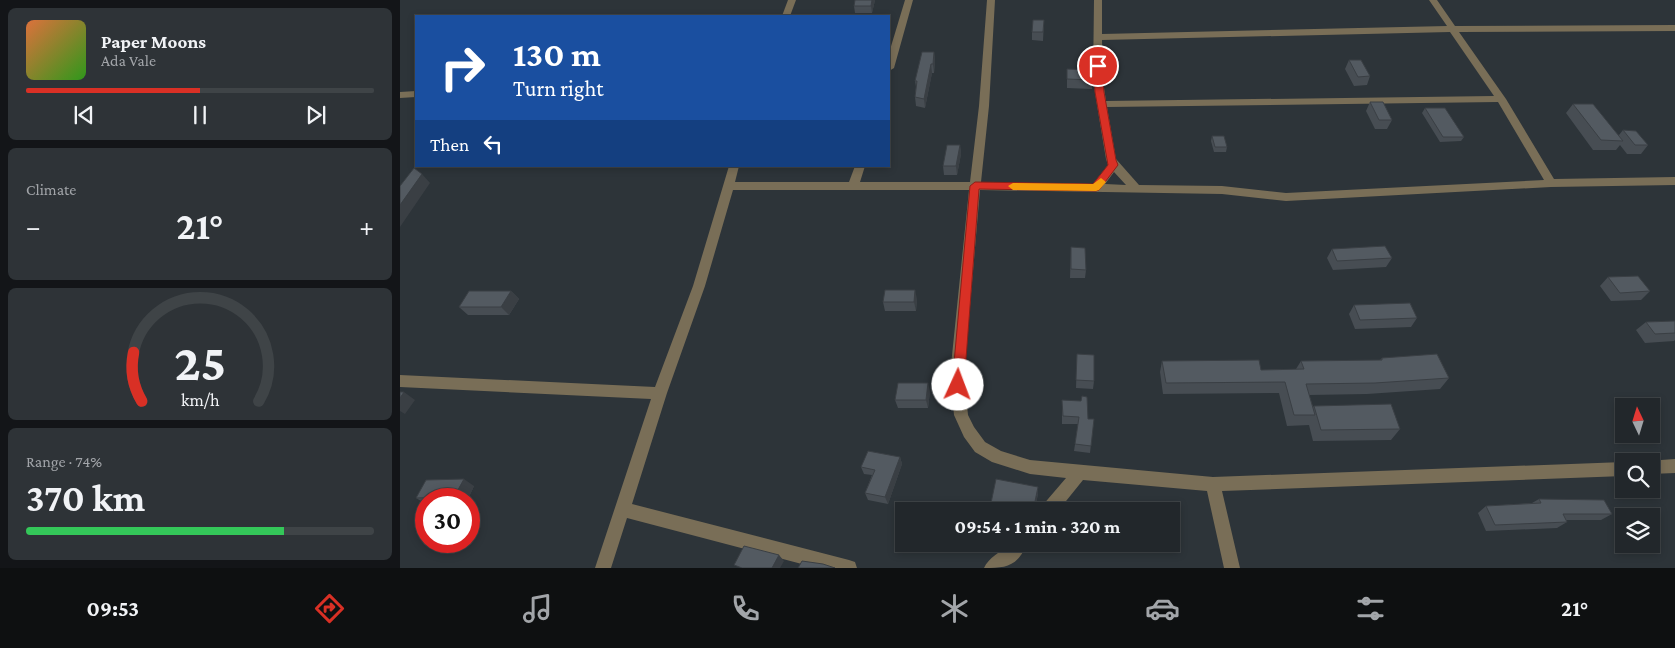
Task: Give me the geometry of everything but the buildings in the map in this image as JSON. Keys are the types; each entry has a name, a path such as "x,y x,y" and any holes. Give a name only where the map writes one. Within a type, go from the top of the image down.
{"street":[{"path":"786,15 792,0"},
{"path":"890,65 909,0"},
{"path":"992,0 986,51 984,106 957,375 961,415 968,432 980,447 997,457 1030,467 1214,484 1615,468"},
{"path":"1098,0 1098,81 1111,160 1136,188"},
{"path":"1433,0 1451,29 1501,99 1551,183"},
{"path":"1097,37 1451,29 1675,28"},
{"path":"400,95 415,94"},
{"path":"1102,104 1501,99"},
{"path":"1096,188 1114,165"},
{"path":"603,568 660,393 686,326 730,186 734,167"},
{"path":"854,186 860,167"},
{"path":"730,186 1136,188 1222,190 1286,197 1551,183 1675,181"},
{"path":"400,381 660,393"},
{"path":"1660,467 1675,466"},
{"path":"1056,502 1080,473"},
{"path":"1214,484 1232,568"},
{"path":"622,509 849,568"},
{"path":"992,568 1012,552"}],"slow traffic":[{"path":"1013,186 1096,188 1101,182"}],"route":[{"path":"958,385 957,375 975,186 1096,188 1114,165 1111,160 1098,81 1098,66"}]}
